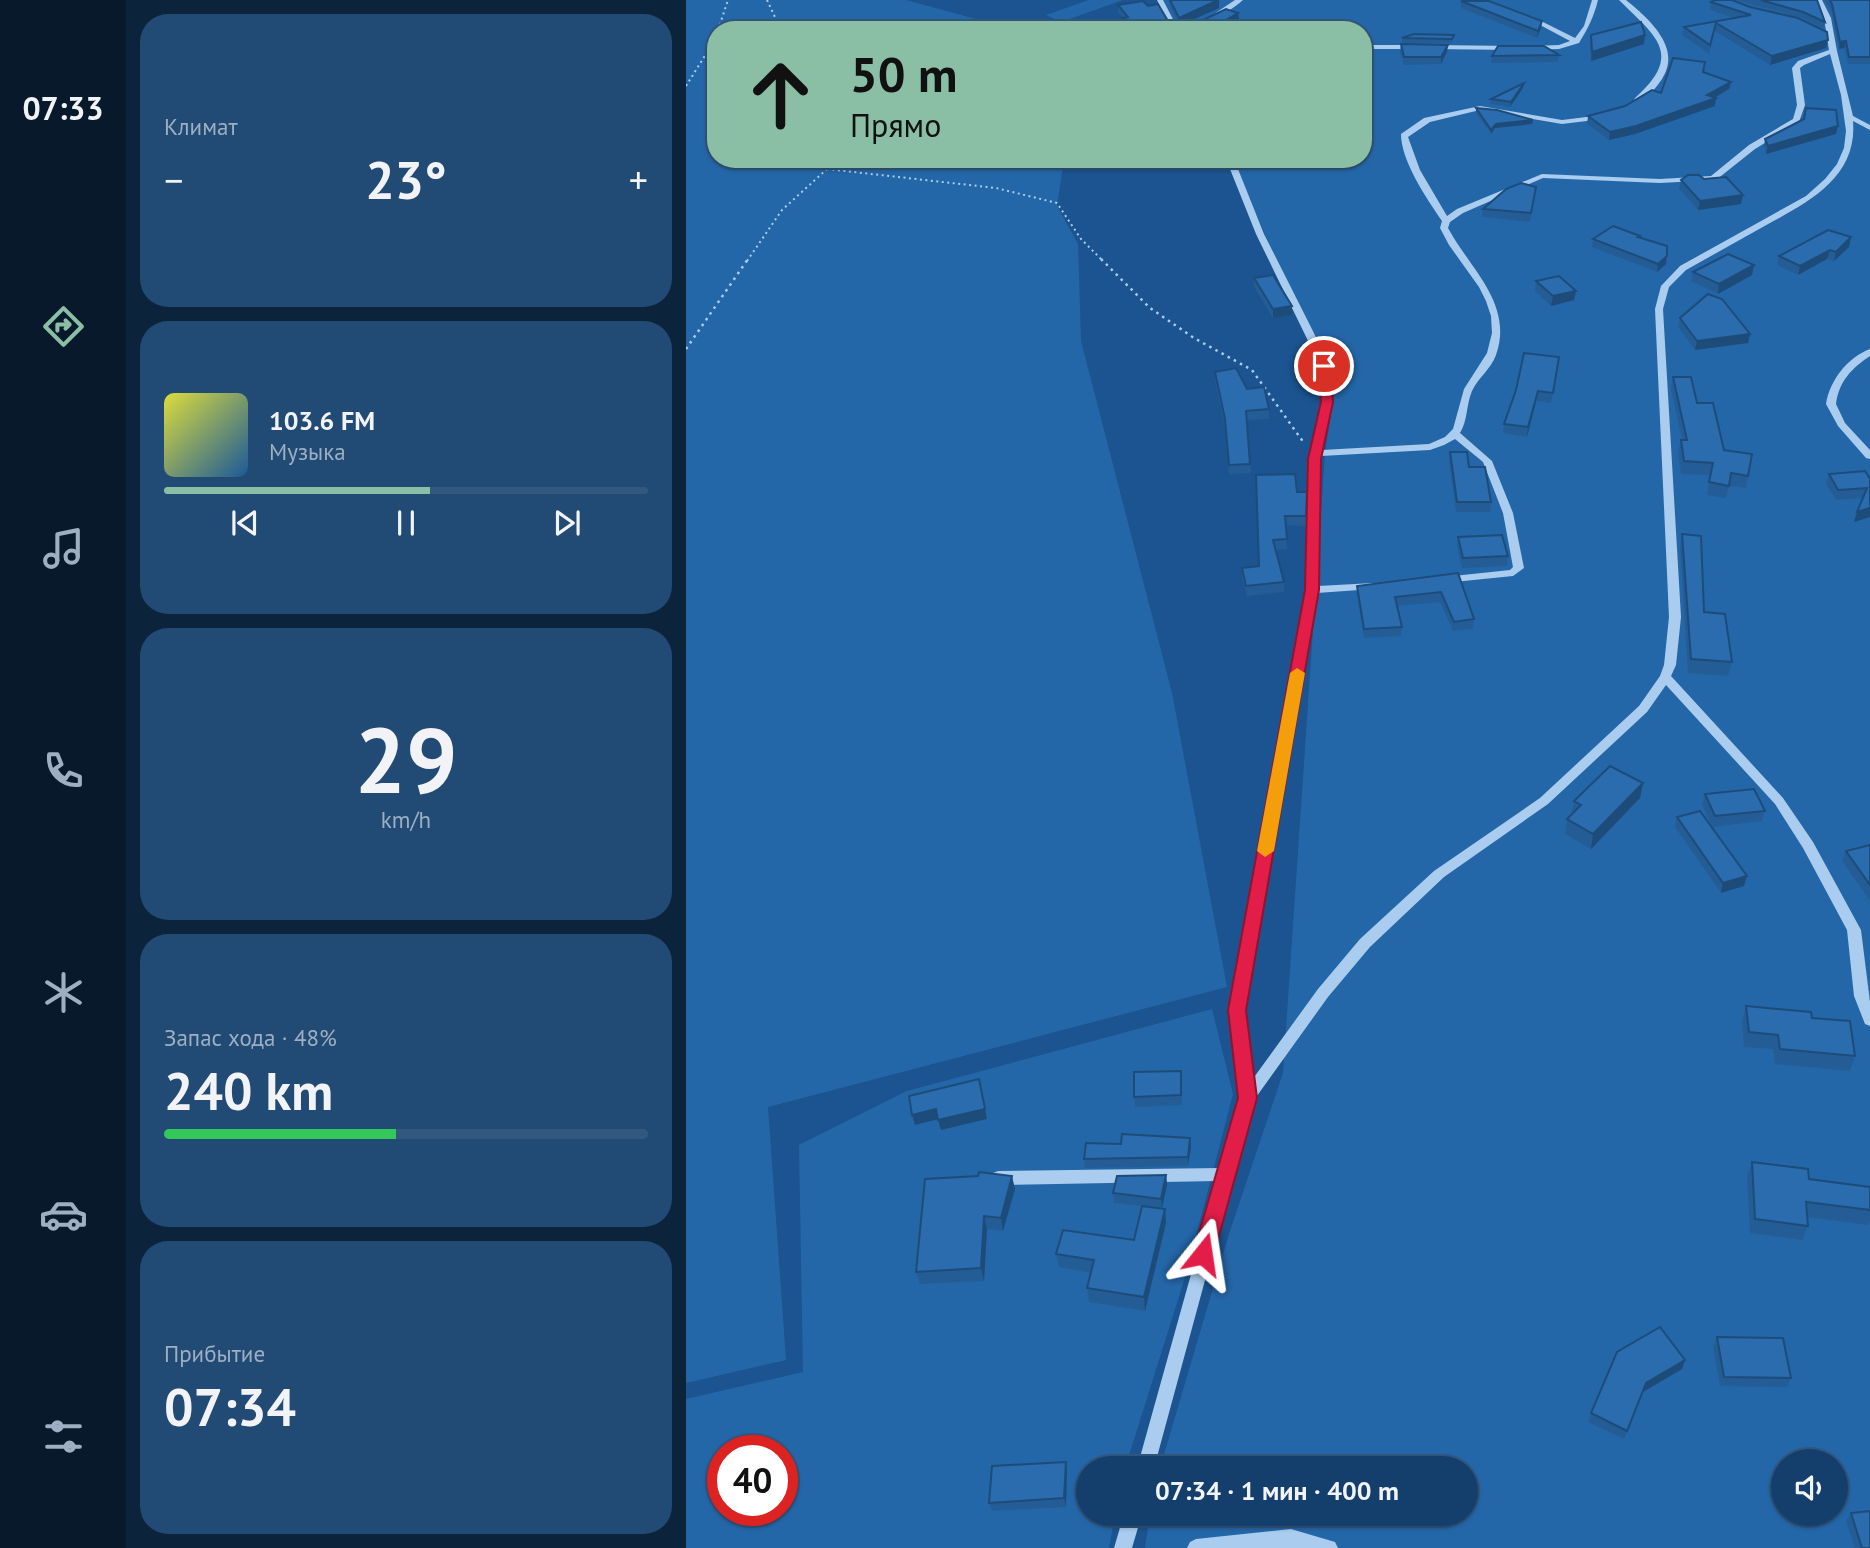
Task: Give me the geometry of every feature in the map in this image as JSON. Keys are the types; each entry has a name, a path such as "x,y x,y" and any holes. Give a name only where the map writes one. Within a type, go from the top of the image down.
{"street":[{"path":"1160,0 1170,21"},
{"path":"1205,21 1240,0"},
{"path":"1372,47 1546,48 1577,42 1586,33 1595,0"},
{"path":"1622,0 1656,32 1664,44 1666,65 1655,87 1633,103"},
{"path":"1148,1456 1247,1098 1324,993 1365,943 1439,874 1544,801 1588,763 1643,709 1665,677 1670,664 1675,617 1659,320 1662,295 1665,286 1683,268 1828,185 1850,154 1853,118 1833,51 1828,5 1819,0"},
{"path":"1519,13 1577,42"},
{"path":"1819,30 1831,37"},
{"path":"1315,456 1430,447 1446,443 1457,435 1468,390 1493,353 1498,323 1493,301 1448,237 1444,228 1446,221 1460,211 1542,176 1660,181 1713,178 1752,147 1796,120 1801,105 1796,68 1801,63 1833,51"},
{"path":"1446,221 1422,186 1409,155 1404,136 1407,130 1427,120 1480,108 1562,122 1597,119 1613,113"},
{"path":"1853,118 1870,128"},
{"path":"1234,168 1260,234 1324,366 1327,402 1315,456 1312,590 1237,1010 1247,1098"},
{"path":"1870,352 1856,360 1839,379 1831,404 1841,424 1870,456"},
{"path":"1431,581 1513,573 1519,568 1508,513 1487,461 1457,435"},
{"path":"1312,590 1390,585"},
{"path":"1665,677 1779,801 1808,845 1854,930 1861,996 1870,1020"},
{"path":"991,1179 1225,1174"},
{"path":"1124,1548 1130,1526"},
{"path":"1196,1548 1291,1538 1329,1548"}],"path":[{"path":"721,21 728,0"},
{"path":"767,0 777,21"},
{"path":"686,86 707,52"},
{"path":"686,349 782,209 827,169 996,188 1057,203 1081,239 1150,308 1182,331 1252,370 1315,456"}],"shaded area":[{"path":"686,0 906,0 983,21 707,21 707,168 1063,168 1057,206 1078,244 1081,341 1172,693 1227,987 768,1107 786,1360 686,1383"},
{"path":"1089,0 1123,0 1064,21 1046,15"},
{"path":"1162,0 1870,0 1870,1548 1145,1548 1148,1526 1478,1526 1478,1456 1164,1456 1229,1234 1283,1073 1325,453 1335,387 1325,350 1294,301 1236,168 1372,168 1372,21 1172,21"},
{"path":"1212,1009 1233,1094 1187,1271 1129,1456 1076,1456 1076,1526 1113,1526 1109,1548 686,1548 686,1399 803,1372 799,1145 907,1091"}],"building":[{"path":"1170,0 1218,0 1179,18"},
{"path":"1732,0 1798,18 1827,32 1828,40 1772,56 1716,23 1710,45 1684,27 1751,15 1711,2"},
{"path":"1761,0 1817,0 1825,22 1803,12"},
{"path":"1830,0 1870,0 1870,57 1849,57 1846,41 1840,42"},
{"path":"1143,1 1148,6 1158,4 1168,21 1127,21 1123,18 1128,17 1118,5"},
{"path":"1461,1 1489,1 1542,21 1538,31"},
{"path":"1226,9 1238,13 1224,21 1201,21"},
{"path":"1641,22 1645,35 1592,52 1591,35"},
{"path":"1414,34 1454,35 1452,39 1402,38"},
{"path":"1401,44 1448,45 1441,57 1404,57"},
{"path":"1498,46 1544,46 1559,55 1492,56"},
{"path":"1673,58 1705,62 1703,72 1731,82 1707,95 1716,98 1636,126 1610,132 1588,116 1625,106 1652,90 1661,93"},
{"path":"1524,83 1511,102 1491,99"},
{"path":"1476,108 1497,110 1533,120 1496,124 1491,130"},
{"path":"1806,108 1836,110 1838,126 1768,146 1765,139 1804,119"},
{"path":"1688,175 1699,175 1704,179 1726,177 1743,195 1700,201 1681,180"},
{"path":"1521,183 1536,187 1531,213 1483,209 1506,189"},
{"path":"1613,226 1667,246 1667,256 1658,264 1593,239"},
{"path":"1828,230 1851,237 1836,252 1830,250 1800,266 1779,256"},
{"path":"1728,254 1754,265 1719,284 1693,272"},
{"path":"1273,275 1292,306 1273,309 1254,278"},
{"path":"1559,276 1576,291 1553,296 1536,281"},
{"path":"1708,294 1722,299 1750,334 1697,341 1680,318"},
{"path":"1524,353 1559,357 1553,393 1538,391 1528,427 1504,424 1516,390"},
{"path":"1236,368 1247,389 1264,387 1269,409 1246,411 1250,464 1229,465 1225,419 1215,372"},
{"path":"1673,377 1691,377 1697,403 1713,403 1724,450 1752,454 1748,476 1731,473 1729,486 1709,482 1713,463 1684,461 1681,440 1687,440"},
{"path":"1450,452 1467,452 1469,467 1485,467 1491,502 1457,502"},
{"path":"1865,471 1870,479 1870,508 1857,512 1867,488 1838,490 1829,474"},
{"path":"1295,474 1297,492 1307,492 1306,516 1285,516 1287,539 1273,540 1284,582 1246,586 1242,568 1259,566 1256,475"},
{"path":"1682,534 1701,536 1704,612 1725,614 1732,662 1691,659"},
{"path":"1502,535 1508,556 1463,558 1458,537"},
{"path":"1458,573 1474,619 1454,622 1441,592 1395,597 1402,627 1364,629 1357,586"},
{"path":"1610,766 1643,783 1593,834 1567,819 1581,805 1574,801"},
{"path":"1754,789 1765,811 1715,816 1705,794"},
{"path":"1700,811 1747,876 1723,883 1677,817"},
{"path":"1870,845 1870,885 1846,851"},
{"path":"1746,1006 1811,1012 1812,1018 1850,1021 1855,1056 1780,1049 1778,1035 1749,1032"},
{"path":"1181,1071 1181,1095 1134,1097 1134,1072"},
{"path":"979,1079 985,1109 938,1120 936,1109 912,1115 909,1096"},
{"path":"1122,1134 1190,1138 1188,1157 1084,1159 1086,1143 1121,1144"},
{"path":"1752,1162 1808,1169 1809,1179 1870,1187 1870,1210 1806,1202 1808,1226 1755,1219"},
{"path":"979,1172 1012,1176 1001,1218 984,1216 981,1268 916,1272 925,1179 978,1176"},
{"path":"1166,1175 1161,1199 1113,1193 1117,1176"},
{"path":"1142,1206 1165,1209 1144,1297 1087,1288 1094,1260 1056,1254 1063,1230 1134,1240"},
{"path":"1660,1327 1685,1360 1646,1383 1627,1431 1591,1413 1617,1352"},
{"path":"1717,1337 1783,1338 1791,1378 1724,1377"},
{"path":"1066,1462 1064,1498 989,1503 992,1466"},
{"path":"1870,1511 1870,1548 1862,1548 1851,1513"}],"slow traffic":[{"path":"1265,851 1297,673"}],"route":[{"path":"1203,1254 1247,1098 1237,1010 1312,590 1315,459 1327,402 1328,383 1324,366"}]}
